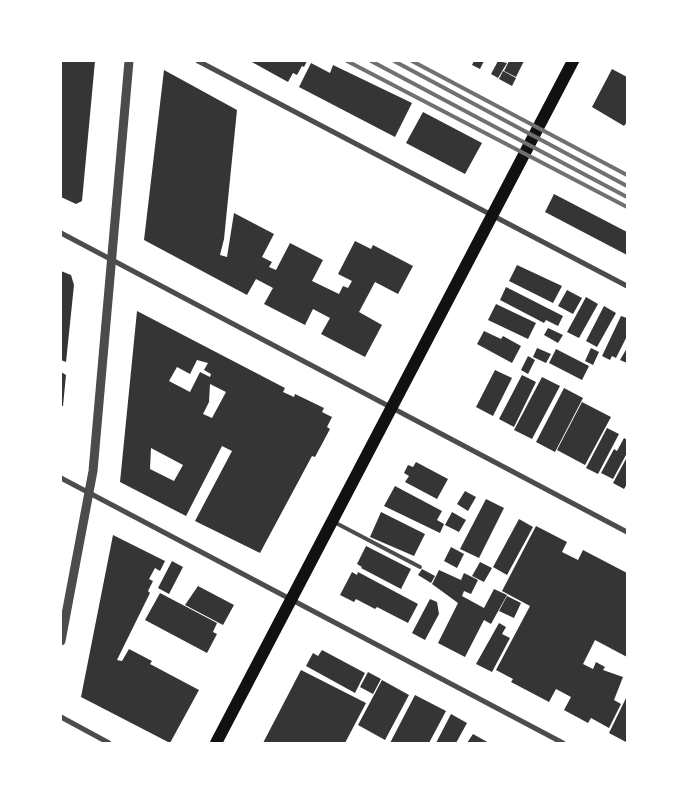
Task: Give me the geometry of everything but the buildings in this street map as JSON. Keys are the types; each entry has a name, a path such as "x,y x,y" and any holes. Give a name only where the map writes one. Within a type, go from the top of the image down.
{"main road":[{"path":"216,743 573,61"}],"street":[{"path":"61,641 89,492 129,61"},
{"path":"198,61 627,286"},
{"path":"61,233 627,532"},
{"path":"61,478 563,743"},
{"path":"61,718 109,743"}],"lane":[{"path":"332,521 420,567"}],"railway":[{"path":"347,61 627,207"},
{"path":"371,61 627,197"},
{"path":"394,61 627,186"},
{"path":"412,61 627,175"}]}
